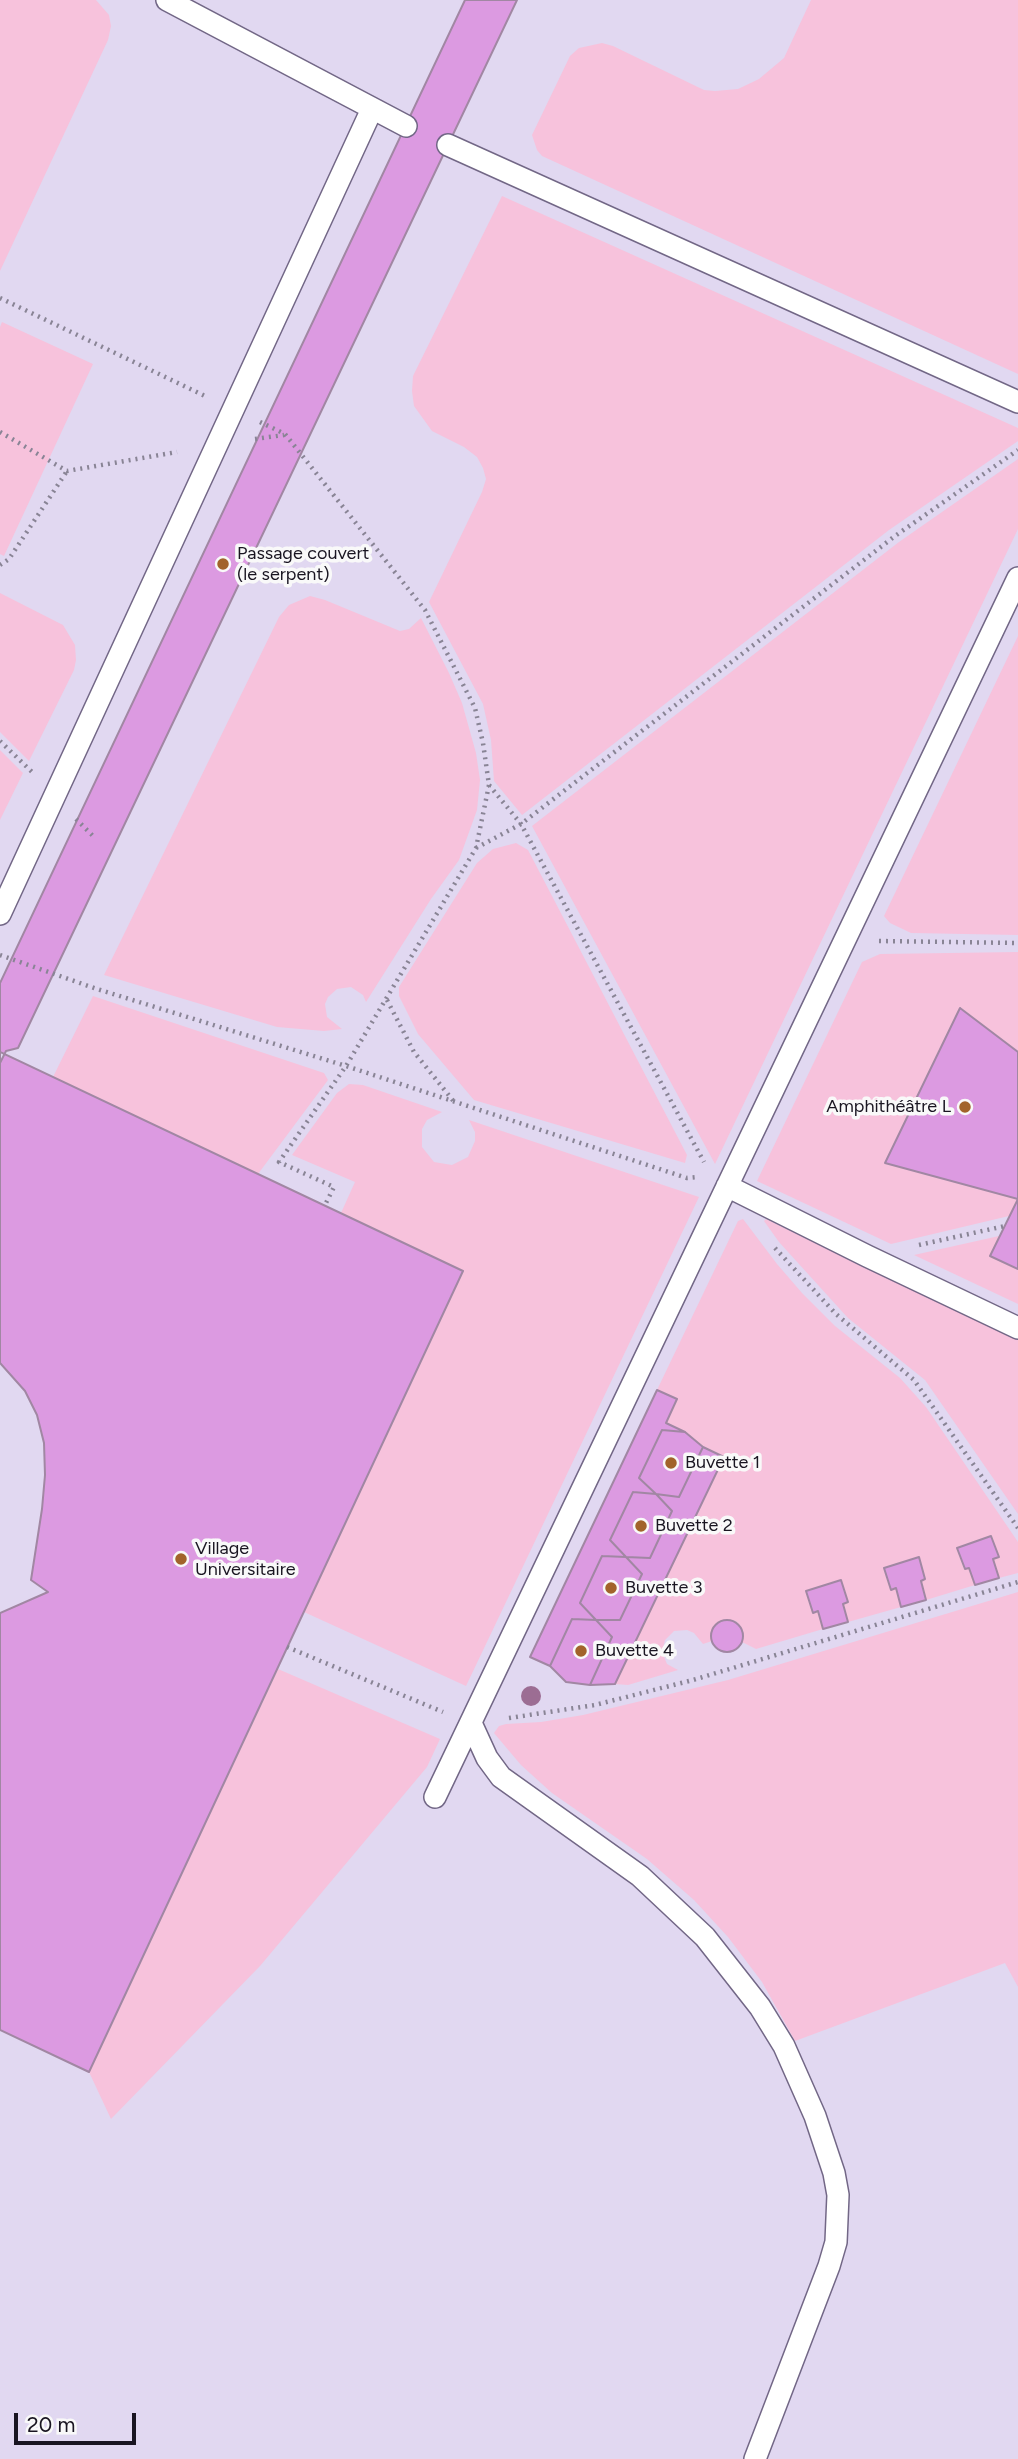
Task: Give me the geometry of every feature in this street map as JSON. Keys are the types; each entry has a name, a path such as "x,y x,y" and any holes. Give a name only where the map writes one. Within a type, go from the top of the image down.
{"lane":[{"path":"167,0 406,126"},
{"path":"0,914 372,109"},
{"path":"448,145 1018,402"},
{"path":"435,1797 718,1181 845,940 1018,578"},
{"path":"718,1181 1018,1328"},
{"path":"471,1723 487,1758 501,1777 640,1876 705,1937 734,1971 772,2026 816,2116 838,2194 836,2242 755,2459"}],"path":[{"path":"0,298 285,434 425,611 475,708 484,743 489,785 476,848 346,1066 279,1162 334,1188 325,1205"},
{"path":"0,432 67,471 9,559 0,565"},
{"path":"476,848 521,824 885,544 1018,450"},
{"path":"489,785 521,824 705,1166"},
{"path":"845,940 1018,943"},
{"path":"0,955 97,989 346,1066 687,1178 718,1181"},
{"path":"386,999 414,1052 456,1104"},
{"path":"917,1245 1004,1226"},
{"path":"774,1247 836,1314 914,1380 1018,1528"},
{"path":"287,1647 471,1723 596,1705 692,1680 1018,1582"}],"shaded area":[{"path":"0,0 1018,0 1018,2459 0,2459"},
{"path":"0,0 96,0 109,15 111,26 108,40 0,271"},
{"path":"811,0 1018,0 1018,374 542,156 537,150 532,135 570,56 579,48 602,43 704,90 738,89 759,79 784,58"},
{"path":"502,196 1018,428 1018,441 889,530 522,815 494,781 491,740 483,704 429,602 486,479 477,457 464,447 432,431 414,406 412,391 413,376"},
{"path":"2,322 93,364 4,556 0,554"},
{"path":"1018,459 1018,529 715,1164 532,826 899,542"},
{"path":"0,593 63,625 75,645 74,670 29,761 0,732"},
{"path":"310,596 400,631 409,629 421,618 462,703 476,753 480,780 477,810 459,860 366,1002 363,995 351,987 337,989 328,997 325,1004 327,1017 342,1029 324,1031 277,1027 104,975 279,617 289,605"},
{"path":"1018,636 1018,935 911,933 890,923 884,916"},
{"path":"0,750 23,773 0,820"},
{"path":"516,843 528,850 687,1155 685,1163 474,1100 418,1034 399,996 399,987 477,863 493,849"},
{"path":"1018,952 1018,1052 960,1008 885,1163 1018,1199 1009,1216 891,1244 757,1181 862,962 880,954"},
{"path":"93,996 324,1073 328,1080 258,1174 53,1077"},
{"path":"349,1084 363,1085 442,1112 427,1120 422,1129 422,1147 434,1162 452,1165 468,1157 475,1141 475,1132 469,1120 699,1197 466,1686 304,1612 463,1271 341,1213 355,1182 292,1155 337,1093"},
{"path":"743,1219 802,1293 835,1326 900,1378 926,1407 1018,1542 1018,1573 999,1578 993,1559 999,1557 991,1536 957,1548 964,1569 969,1568 975,1585 926,1600 921,1581 925,1578 919,1558 884,1569 891,1589 896,1588 901,1607 848,1622 843,1604 847,1601 841,1580 806,1591 813,1612 818,1611 823,1629 756,1649 742,1642 743,1631 737,1622 732,1620 718,1623 712,1631 712,1641 703,1644 694,1633 687,1630 674,1631 665,1640 662,1652 667,1664 678,1670 628,1685 615,1684 724,1458 703,1447 685,1432 666,1423 677,1399 657,1390 738,1221"},
{"path":"766,1219 1018,1340 1018,1514 925,1380 848,1318 779,1242 764,1221"},
{"path":"999,1236 990,1256 1018,1269 1018,1304 914,1255"},
{"path":"1018,1592 1018,1987 1005,1963 795,2041 762,1982 728,1937 694,1900 647,1859 552,1793 521,1765 494,1733 499,1726 506,1724 583,1715 728,1680"},
{"path":"278,1669 440,1739 427,1767 260,1966 111,2119 89,2072"}],"building":[{"name":"Passage couvert (le serpent)","path":"465,0 517,0 18,1048 6,1051 0,1063 0,983"},
{"name":"Amphithéâtre L","path":"960,1008 1018,1052 1018,1199 885,1163"},
{"name":"Village Universitaire","path":"0,1052 463,1271 89,2072 0,2030 0,1613 48,1592 31,1580 42,1509 44,1443 37,1415 25,1391 0,1363"},
{"path":"1018,1199 1018,1269 990,1256"},
{"path":"657,1390 677,1399 666,1423 685,1432 662,1430 639,1478 656,1494 633,1492 610,1540 626,1557 602,1556 580,1603 596,1620 572,1619 550,1666 530,1657"},
{"name":"Buvette 1","path":"662,1430 685,1432 703,1447 679,1497 656,1494 639,1478"},
{"path":"703,1447 724,1457 615,1684 590,1685 612,1637 596,1620 620,1620 642,1574 626,1557 650,1558 672,1511 656,1494 679,1497"},
{"name":"Buvette 2","path":"633,1492 656,1494 672,1511 650,1558 626,1557 610,1540"},
{"path":"991,1536 999,1557 993,1559 999,1578 975,1585 957,1548"},
{"name":"Buvette 3","path":"602,1556 626,1557 642,1574 620,1620 596,1620 580,1603"},
{"path":"919,1557 925,1579 921,1581 926,1600 901,1607 896,1588 891,1590 884,1568"},
{"path":"841,1580 848,1602 843,1604 848,1622 823,1629 818,1611 813,1613 806,1591"},
{"name":"Buvette 4","path":"572,1619 596,1620 612,1637 590,1685 566,1682 550,1666"},
{"path":"727,1620 738,1625 743,1636 738,1647 727,1652 716,1647 711,1636 716,1625"}],"place":[{"name":"Passage couvert (le serpent)","path":"223,564"},
{"name":"Amphithéâtre L","path":"965,1107"},
{"name":"Buvette 1","path":"671,1463"},
{"name":"Buvette 2","path":"641,1526"},
{"name":"Village Universitaire","path":"181,1559"},
{"name":"Buvette 3","path":"611,1588"},
{"name":"Buvette 4","path":"581,1651"}]}
